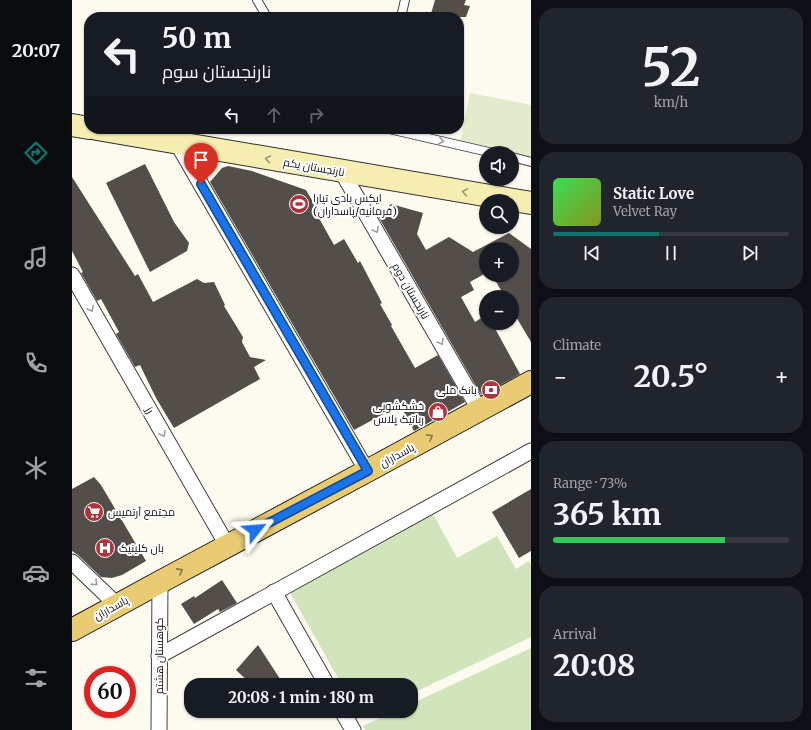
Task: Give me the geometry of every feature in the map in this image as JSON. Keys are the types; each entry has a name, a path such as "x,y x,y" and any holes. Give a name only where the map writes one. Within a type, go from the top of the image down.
{"main road":[{"path":"72,125 84,127"},
{"name":"نارنجستان یکم","path":"126,134 531,203"},
{"name":"پاسداران","path":"72,630 531,382"}],"street":[{"path":"177,143 368,471"},
{"name":"نارنجستان دوم","path":"342,172 479,409"},
{"name":"رز","path":"72,275 227,545"},
{"path":"159,656 531,451"},
{"path":"72,562 117,605"},
{"name":"کوهستان هشتم","path":"159,730 160,582"},
{"path":"274,592 323,678"},
{"path":"346,718 353,730"}],"lane":[{"path":"257,0 264,12"},
{"path":"402,12 405,0"},
{"path":"411,134 479,150"},
{"path":"519,159 531,162"}],"green space":[{"path":"470,93 531,105 531,157 519,155 519,146 479,147 460,143 462,134 464,134 464,123"},
{"path":"433,514 457,558 497,536 516,569 529,561 531,565 531,637 418,691 418,678 338,678 289,591"},
{"path":"531,648 531,730 365,730 363,726 380,718 418,718 418,701"}],"building":[{"path":"435,0 466,0 464,5 470,6 466,17 464,17 464,12 431,12"},
{"path":"145,164 174,222 189,243 187,251 150,272 106,183"},
{"path":"228,166 252,171 306,190 323,219 320,220 334,245 344,239 358,263 360,261 382,303 380,304 392,325 391,326 415,368 438,355 465,402 414,431 400,405 354,430 210,182 222,168"},
{"path":"72,177 135,276 138,274 153,302 197,279 204,283 214,282 225,305 224,306 243,337 242,342 250,357 266,360 254,367 260,379 174,428 156,398 140,365 135,367 116,334 119,332 101,299 97,301 81,273 83,272 72,251"},
{"path":"391,204 423,213 417,234 426,250 449,237 473,252 479,249 479,277 470,282 474,290 461,297 475,322 479,319 479,330 496,330 520,374 482,395 480,393 378,216"},
{"path":"507,234 510,234 531,249 531,342 519,322 519,290 501,290 496,282 519,282 519,242 492,242"},
{"name":"مجتمع آرتمیس","path":"94,477 101,485 146,561 122,575 112,578 101,577 72,551 72,489"},
{"path":"531,489 531,551 519,558 492,512"},
{"path":"222,580 237,603 220,612 218,609 194,624 181,604 194,596 195,598"},
{"path":"258,645 279,678 245,678 236,670"}],"place":[{"name":"ایکس بادی تیارا (فرمانیه/پاسداران)","path":"299,204"},
{"name":"بانک ملی","path":"491,390"},
{"name":"خشکشویی رباتیک پلاس","path":"438,412"},
{"name":"مجتمع آرتمیس","path":"94,512"},
{"name":"بان کلینیک","path":"105,548"}],"route":[{"path":"201,184 368,471 255,530"}]}
